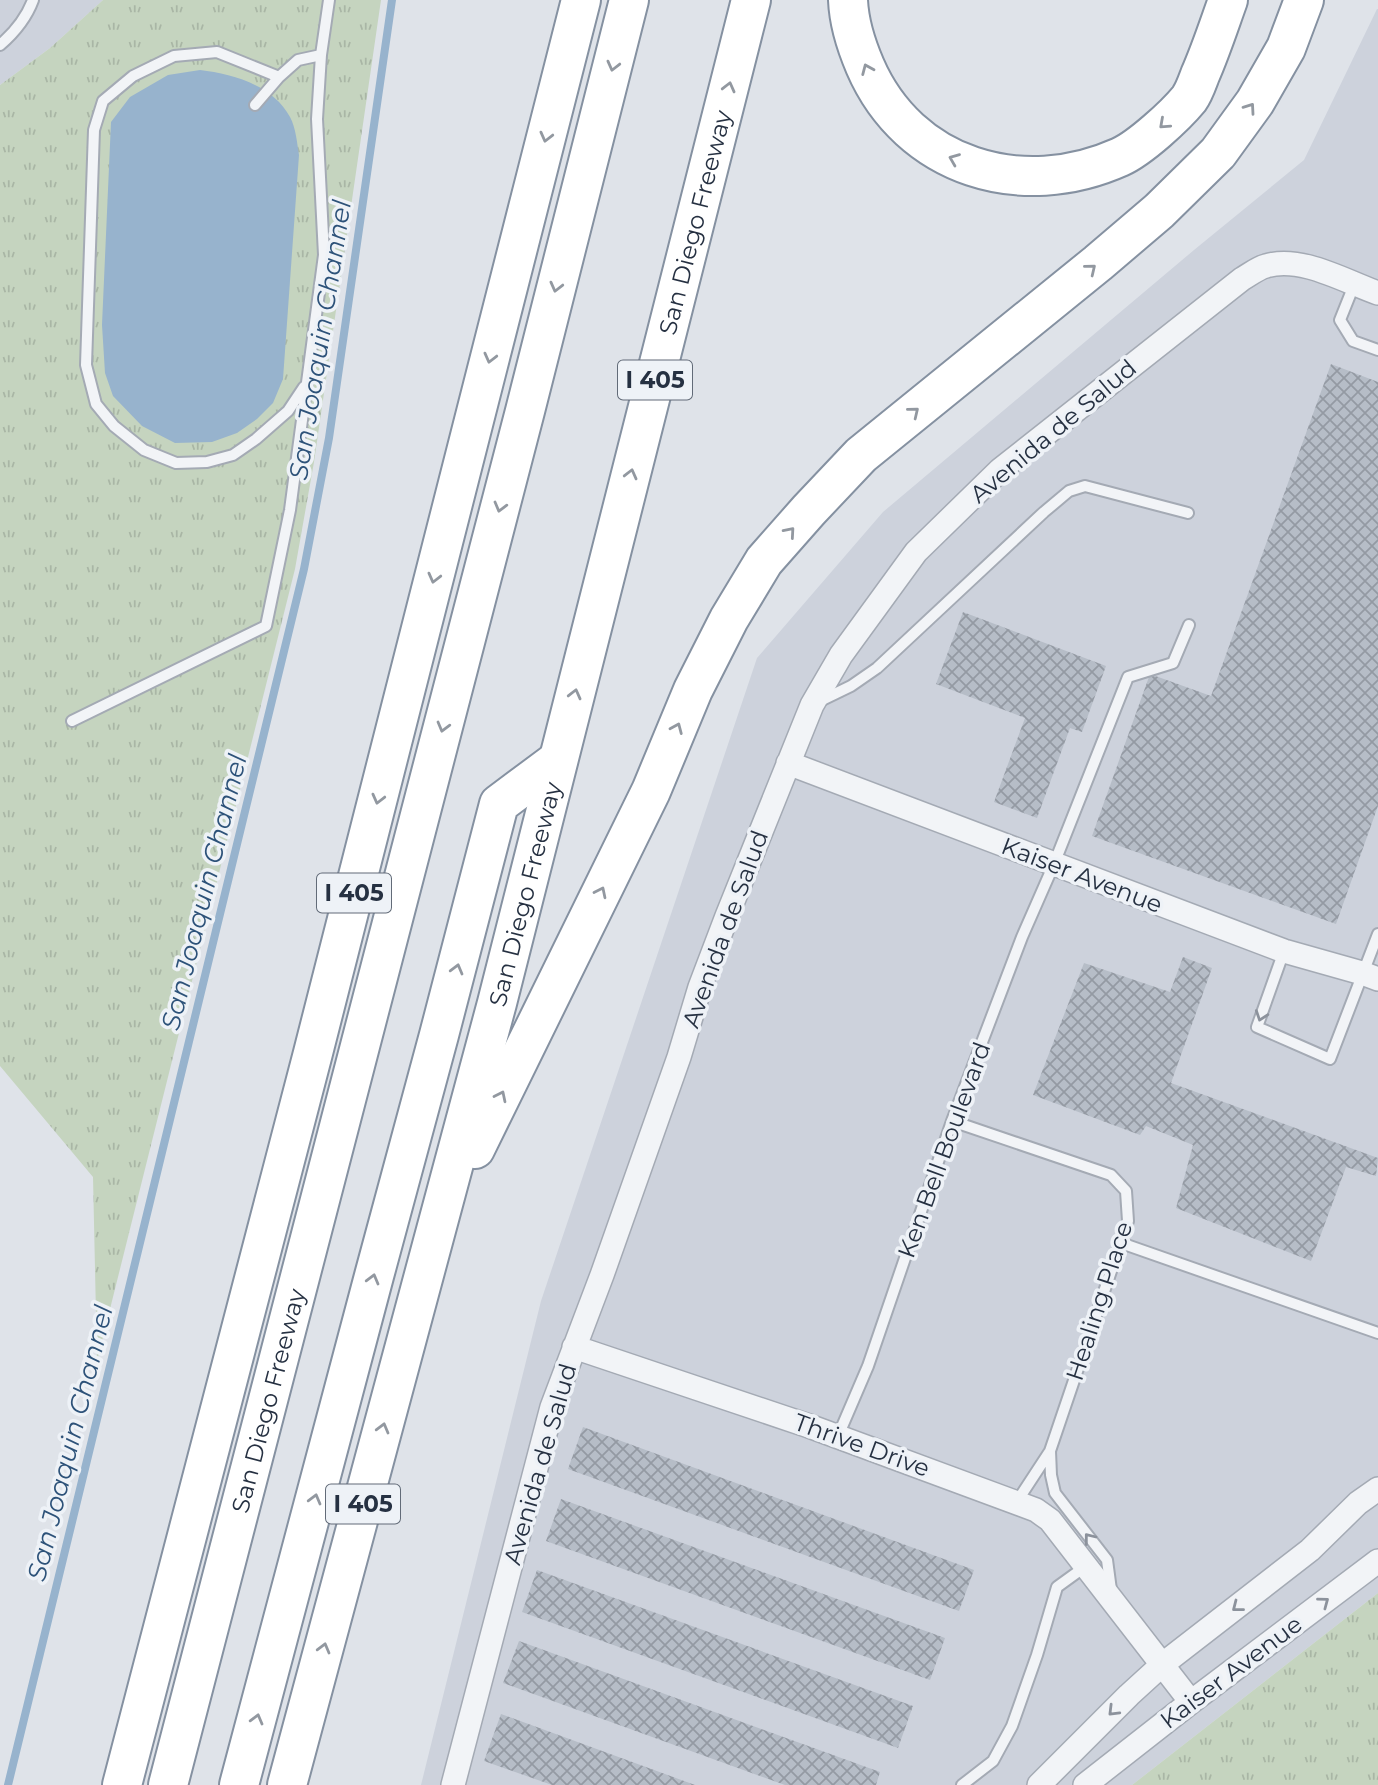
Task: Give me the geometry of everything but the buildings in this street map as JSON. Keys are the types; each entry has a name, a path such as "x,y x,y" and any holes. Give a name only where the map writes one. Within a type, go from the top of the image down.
{"highway":[{"name":"San Diego Freeway","path":"122,1785 313,1053 581,0"},
{"name":"San Diego Freeway","path":"168,1785 629,0"},
{"name":"San Diego Freeway","path":"287,1785 497,1003 751,0"},
{"path":"848,0 849,18 872,83 894,115 921,139 944,155 975,167 1007,176 1050,176 1088,169 1123,156 1164,126 1191,97 1228,0"},
{"path":"438,1223 651,791 693,690 729,619 764,561 861,455 1098,263 1159,211 1218,153 1255,102 1286,48 1304,0"},
{"path":"239,1785 499,804 558,760"}],"street":[{"name":"Avenida de Salud","path":"453,1785 552,1407 602,1275 709,963 812,705 841,655 916,552 1000,470 1242,279 1266,266 1286,263 1318,269 1354,285"},
{"path":"1354,285 1378,293"},
{"name":"Kaiser Avenue","path":"788,764 1283,951 1370,976"},
{"name":"Thrive Drive","path":"574,1347 881,1451 1036,1510 1050,1520 1191,1702"},
{"name":"Kaiser Avenue","path":"1039,1785 1163,1664 1310,1550 1358,1503 1378,1489"},
{"name":"Kaiser Avenue","path":"1085,1785 1378,1561"}],"lane":[{"path":"0,45 15,32 29,12 33,0"},
{"path":"72,721 265,626 290,509 324,255 317,119 321,55 329,0"},
{"path":"279,78 217,52 174,56 133,76 103,101 94,130 86,365 96,404 114,426 144,450 176,463 207,462 233,455 288,411 306,384"},
{"path":"255,105 298,60 321,55"},
{"path":"1354,285 1340,320 1353,341 1378,350"},
{"path":"812,705 851,686 877,668 1069,491 1085,486 1188,513"},
{"name":"Ken Bell Boulevard","path":"838,1436 868,1366 952,1121 1022,937 1128,677 1172,663 1189,625"},
{"path":"1283,951 1257,1027 1330,1059 1370,976 1378,934"},
{"name":"Healing Place","path":"952,1121 1111,1175 1126,1191 1128,1221 1050,1451 1016,1503"},
{"path":"1121,1243 1378,1333"},
{"path":"1050,1451 1055,1493 1107,1560 1112,1599"},
{"path":"962,1785 993,1761 1016,1714 1057,1587 1086,1566"}],"shaded area":[{"path":"0,0 103,0 50,48 0,85"},
{"path":"1377,9 1378,1593 1132,1785 421,1785 541,1301 757,658 883,512 1304,160"}],"green space":[{"path":"103,0 381,0 314,462 295,569 97,1361 93,1177 0,1066 0,85 50,48"},
{"path":"1378,1593 1378,1785 1132,1785"}],"water":[{"path":"200,70 238,78 263,89 273,97 283,106 292,121 299,155 283,379 273,403 237,433 212,442 175,443 142,426 113,396 105,373 102,325 111,122 130,97 168,75"}],"waterway":[{"name":"San Joaquin Channel","path":"8,1785 304,569 329,438 392,0"}]}
